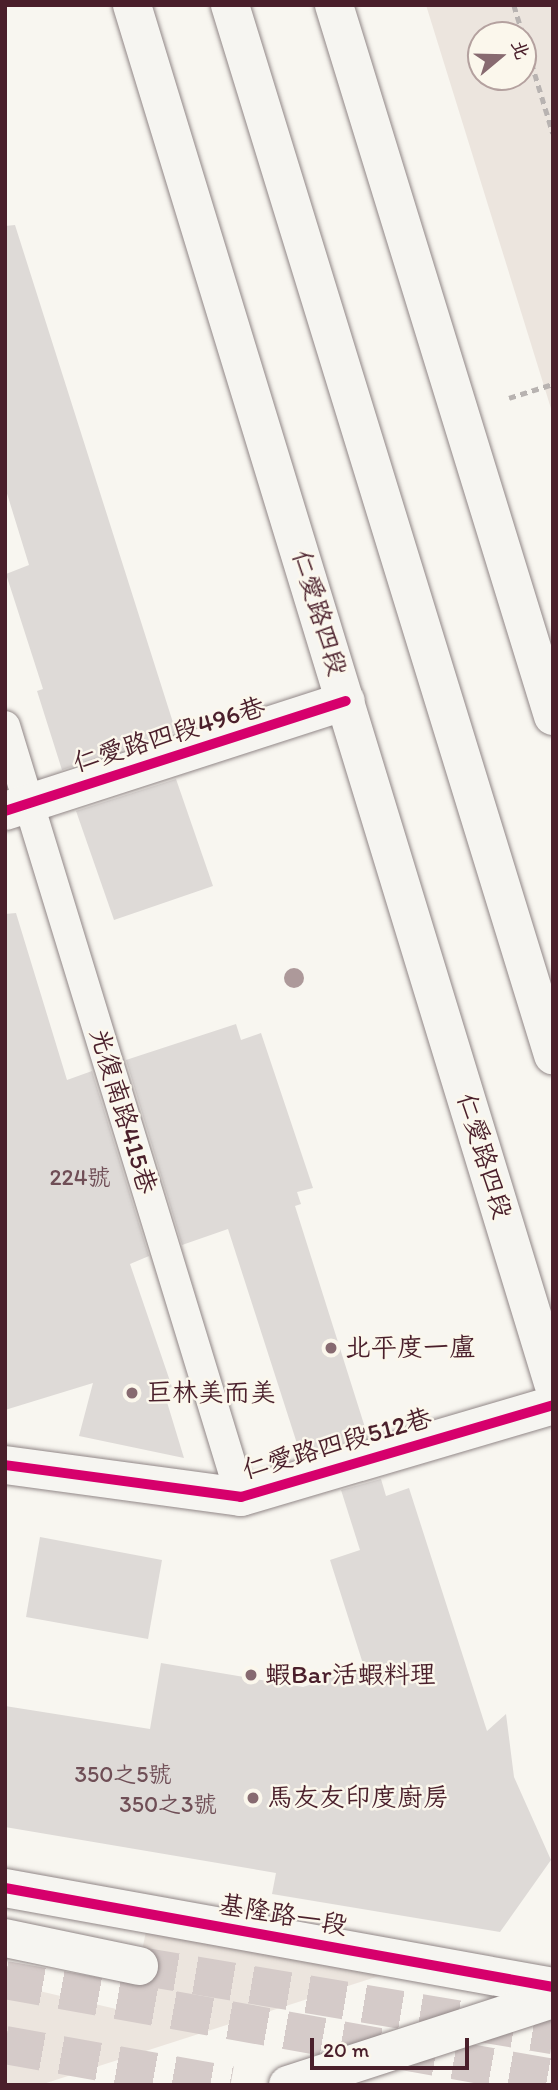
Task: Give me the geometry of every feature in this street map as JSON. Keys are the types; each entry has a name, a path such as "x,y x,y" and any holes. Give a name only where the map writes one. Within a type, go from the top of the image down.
{"main road":[{"name":"仁愛路四段","path":"132,5 553,1383"},
{"path":"230,5 553,1055"},
{"path":"334,5 553,716"},
{"name":"仁愛路四段496巷","path":"17,807 346,701"},
{"name":"仁愛路四段512巷","path":"5,1465 241,1497 553,1405"},
{"name":"基隆路一段","path":"5,1888 553,1987"},
{"path":"5,1938 139,1966"},
{"path":"288,2085 553,1999"}],"lane":[{"name":"光復南路415巷","path":"5,726 17,807 241,1497"}],"path":[{"path":"514,5 553,133"},
{"path":"509,398 553,384"}],"shaded area":[{"path":"426,5 553,5 553,415"},
{"path":"148,1922 410,1966 40,2085 5,2085 5,1983 129,2012"}],"building":[{"path":"15,225 176,732 62,770 37,691 43,689 6,574 29,565 5,487 5,226"},
{"path":"176,779 213,886 114,920 76,811"},
{"path":"16,913 67,1080 92,1071 149,1256 130,1264 172,1387 163,1389 184,1458 79,1436 93,1383 5,1410 5,914"},
{"path":"236,1024 241,1040 261,1033 313,1188 297,1192 301,1204 295,1206 368,1437 301,1456 228,1229 182,1245 126,1060"},
{"path":"381,1479 386,1496 409,1488 487,1731 506,1714 514,1777 551,1860 500,1932 272,1894 276,1873 5,1827 5,1706 150,1729 161,1663 303,1687 364,1667 330,1560 360,1550 341,1490"},
{"path":"40,1537 162,1560 148,1639 26,1617"}],"tunnel":[{"path":"139,1966 553,2035"},
{"path":"5,1980 553,2078"},
{"path":"5,2045 230,2085"}],"cycle path":[{"path":"5,811 346,701"},
{"path":"5,1465 241,1497 553,1405"},
{"path":"5,1888 553,1987"}],"place":[{"name":"北平度一盧","path":"331,1348"},
{"name":"巨林美而美","path":"132,1393"},
{"name":"蝦Bar活蝦料理","path":"251,1675"},
{"name":"馬友友印度廚房","path":"253,1798"}]}
